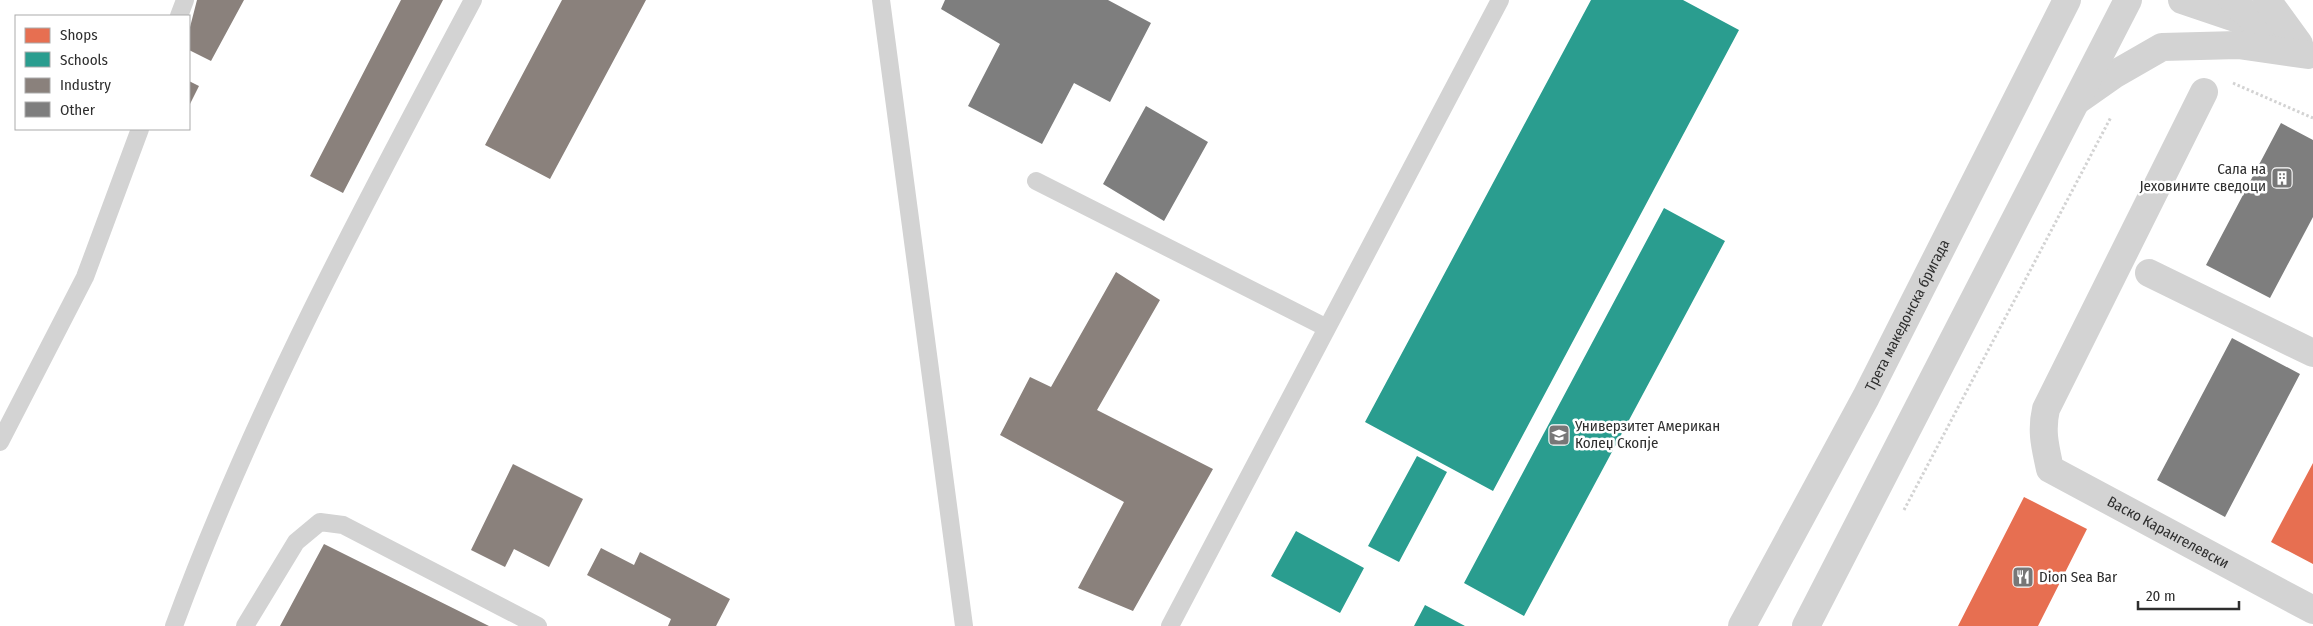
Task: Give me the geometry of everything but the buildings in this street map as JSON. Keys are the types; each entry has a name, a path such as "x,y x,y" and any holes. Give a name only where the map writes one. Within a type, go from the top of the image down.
{"street":[{"name":"Трета македонска бригада","path":"1742,626 1866,396 2067,0"},
{"path":"1806,626 1906,434 2072,104 2128,0"},
{"path":"2182,0 2261,27 2310,56"},
{"path":"2232,0 2261,27"},
{"path":"2266,0 2310,56"},
{"path":"2072,104 2115,74 2162,47 2238,45 2310,56"},
{"name":"Васко Карангелевски","path":"2216,86 2046,409 2042,425 2050,469 2313,610"},
{"path":"2149,273 2313,353"}],"lane":[{"path":"179,15 185,0"},
{"path":"174,626 199,558 265,409 364,204 473,0"},
{"path":"881,0 964,626"},
{"path":"1170,626 1500,0"},
{"path":"0,442 85,277 140,130"},
{"path":"1036,181 1327,328"},
{"path":"245,626 296,542 320,522 343,525 538,626"}],"path":[{"path":"2216,86 2313,118"},
{"path":"1903,512 2111,116"}],"place":[{"name":"Сала на Јеховините сведоци","path":"2282,178"},
{"name":"Универзитет Американ Колеџ Скопје","path":"1559,435"},
{"name":"Dion Sea Bar","path":"2023,577"}]}
